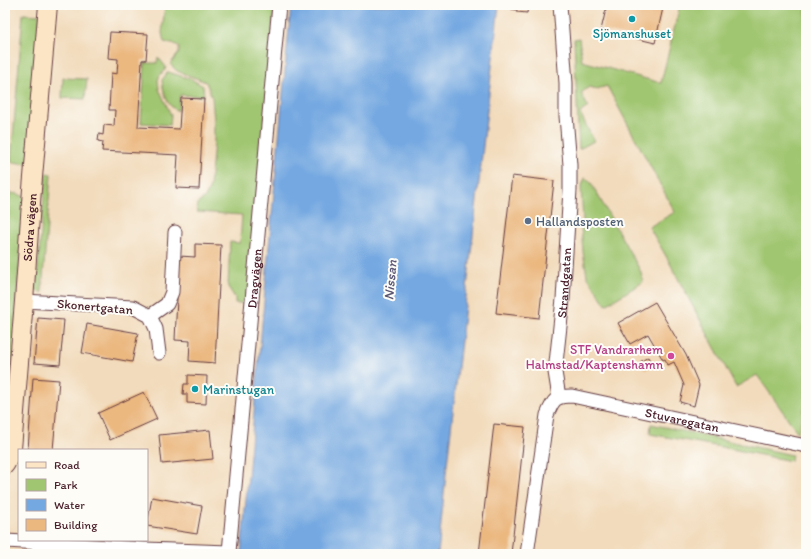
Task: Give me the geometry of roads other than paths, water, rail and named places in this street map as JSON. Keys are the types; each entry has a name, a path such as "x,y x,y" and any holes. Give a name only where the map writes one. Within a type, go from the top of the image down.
{"street":[{"name":"Södra vägen","path":"9,457 24,301 48,5"},
{"name":"Dragvägen","path":"5,543 229,552 279,5"},
{"name":"Strandgatan","path":"559,397 555,372 564,292 570,190 570,165 566,116 566,83 560,5"},
{"path":"150,316 167,304 172,292 175,232"},
{"name":"Skonertgatan","path":"24,301 133,307 150,316 156,329 159,353"},
{"name":"Stuvaregatan","path":"559,397 572,396 806,446"},
{"path":"527,554 547,415 552,402 559,397"}],"water":[{"name":"Nissan","path":"291,5 499,5 438,554 241,554"}],"place":[{"name":"Sjömanshuset","path":"632,19"},
{"name":"Hallandsposten","path":"528,221"},
{"name":"STF Vandrarhem Halmstad/Kaptenshamn","path":"671,356"},
{"name":"Marinstugan","path":"195,389"}]}
